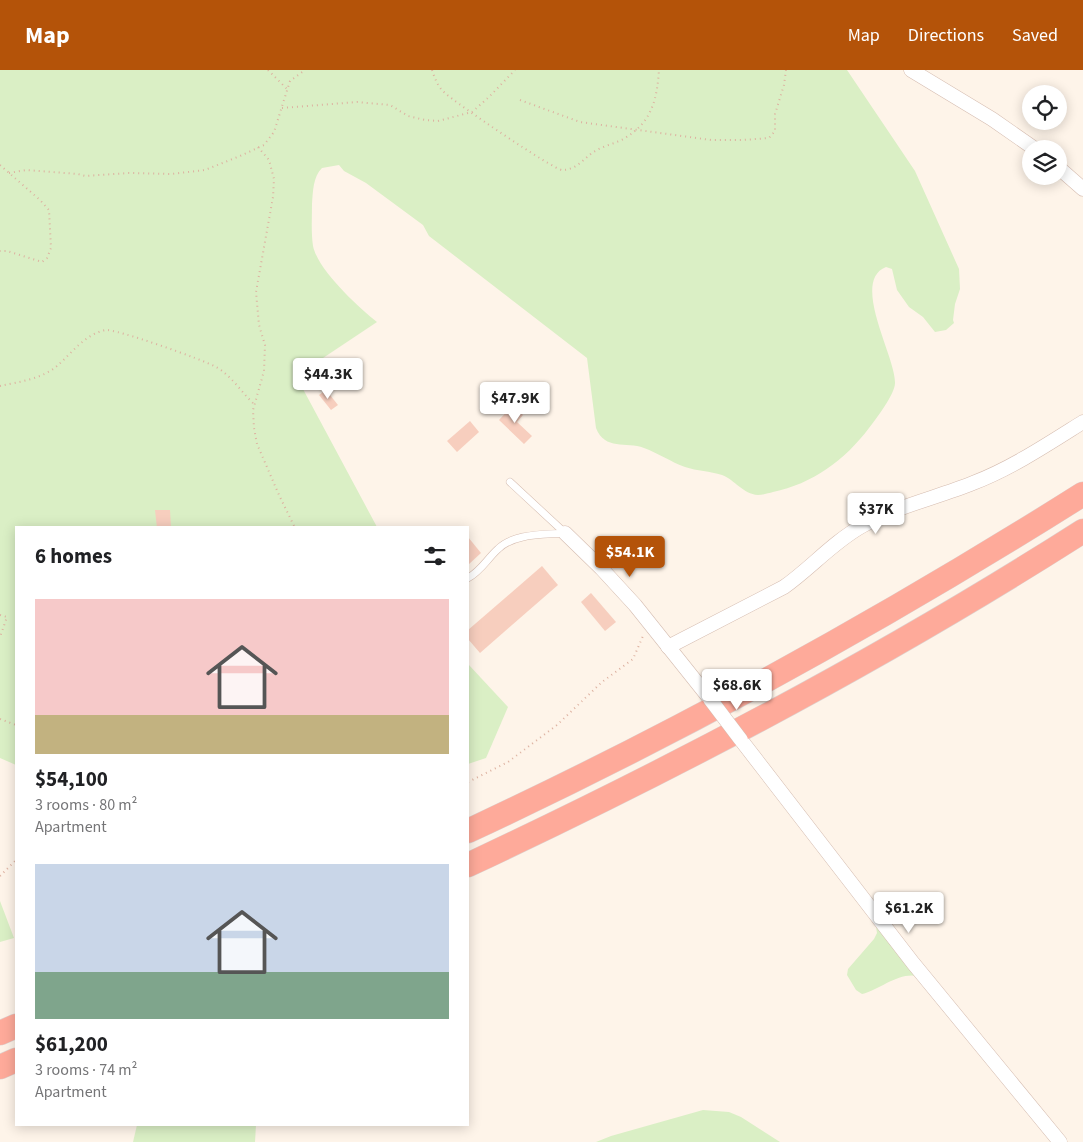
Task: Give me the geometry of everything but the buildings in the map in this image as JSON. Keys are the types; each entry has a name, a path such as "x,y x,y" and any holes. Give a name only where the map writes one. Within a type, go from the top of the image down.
{"highway":[{"path":"469,831 626,754 767,680 915,597 1083,494"},
{"path":"469,865 679,762 808,693 922,628 1083,531"},
{"path":"0,1033 15,1026"},
{"path":"0,1067 15,1060"}],"street":[{"path":"911,70 992,119 1022,140"},
{"path":"1067,175 1083,189"},
{"path":"668,647 784,587 839,541 861,526 894,511 989,476 1083,422"},
{"path":"565,533 601,568 643,615 913,963 1060,1142"}],"lane":[{"path":"510,482 565,533"},
{"path":"469,577 482,567 498,548 507,542 520,538 565,533"}],"path":[{"path":"268,70 288,90"},
{"path":"9,173 26,170 85,176 120,173 171,174 205,170 264,145 274,132 290,81 305,70"},
{"path":"432,70 434,79 446,95 541,160 560,170 569,169 581,164 597,149 625,138 637,129 649,116 655,99 658,70"},
{"path":"282,108 357,102 390,105 408,116 438,121 472,112 515,70"},
{"path":"520,100 580,122 711,140 769,138 775,131 775,114 784,85 786,70"},
{"path":"258,147 269,160 274,178 274,197 256,292 259,326 265,345 264,371 253,410 254,428 257,444 294,526"},
{"path":"0,165 40,200 48,210 51,248 47,258 42,262 0,250"},
{"path":"0,386 38,376 56,367 72,349 90,337 106,330 120,332 190,356 217,368 232,379 255,405"},
{"path":"0,615 7,617 0,637"},
{"path":"469,782 508,762 557,725 602,682 633,659 643,636 643,615"},
{"path":"0,719 15,725"},
{"path":"0,876 15,861"}],"green space":[{"path":"0,70 847,70 915,171 959,269 960,289 955,304 954,323 946,330 935,332 923,317 909,307 897,290 892,269 886,267 876,275 872,287 873,303 893,371 894,388 889,400 860,440 827,469 801,483 758,495 743,490 722,475 685,467 637,446 610,443 600,435 596,428 587,358 429,236 423,225 366,183 344,171 339,165 322,168 315,180 313,189 312,241 316,256 330,277 377,322 296,376 376,526 15,526 15,765 0,758"},
{"path":"469,665 508,707 486,758 469,764"},
{"path":"0,901 14,938 0,942"},
{"path":"876,927 918,976 903,976 862,994 856,990 847,975 848,969 874,939 877,933"},
{"path":"703,1110 729,1112 741,1117 780,1142 596,1142 611,1136"},
{"path":"137,1126 256,1126 255,1142 133,1142"}]}
